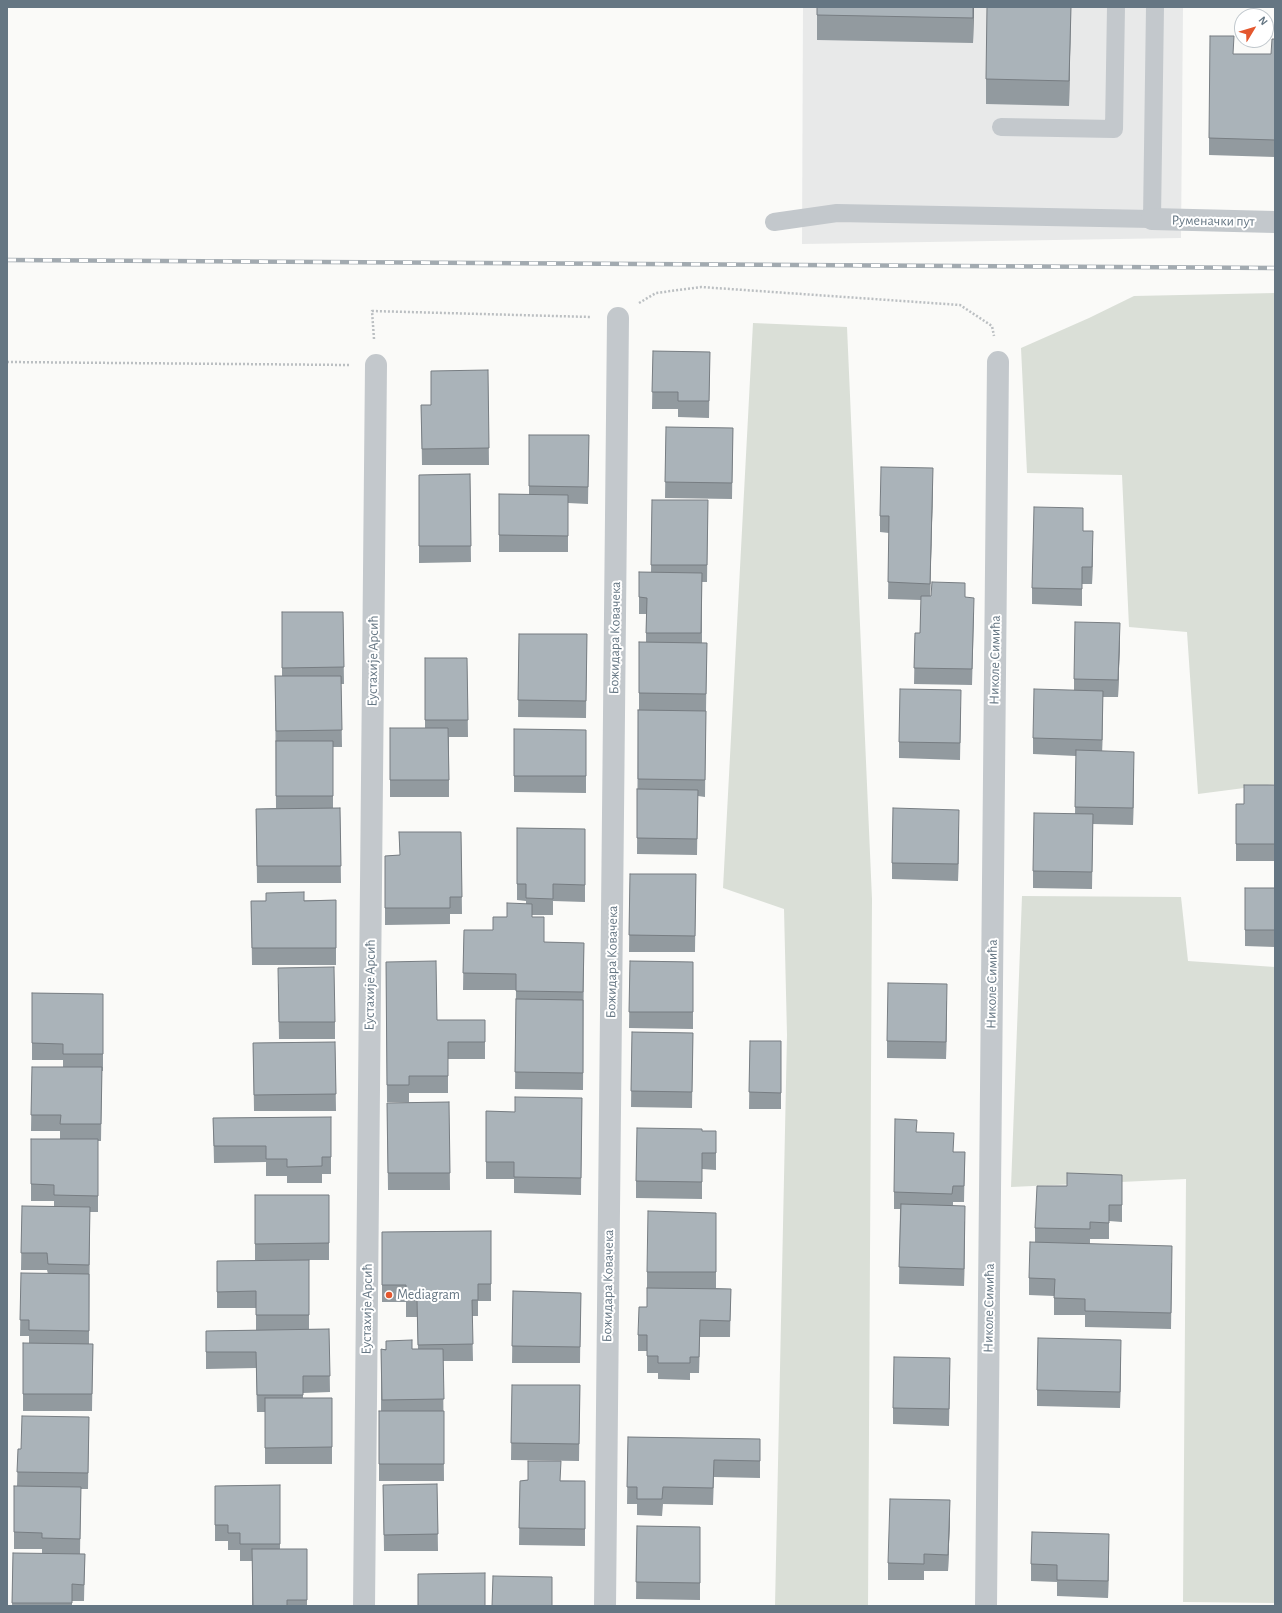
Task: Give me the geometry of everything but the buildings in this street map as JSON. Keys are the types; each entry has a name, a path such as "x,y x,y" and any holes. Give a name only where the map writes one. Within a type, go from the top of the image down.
{"street":[{"name":"Руменачки пут","path":"1152,219 1275,222"},
{"name":"Божидара Ковачека","path":"605,1606 618,318"},
{"name":"Николе Симића","path":"986,1606 998,362"},
{"name":"Еустахије Арсић","path":"364,1606 376,365"}],"lane":[{"path":"1001,127 1114,129 1116,7"},
{"path":"774,222 837,213 1152,219 1155,7"}],"path":[{"path":"7,362 376,365 372,311 618,318 656,293 701,287 960,305 992,326 998,362"}],"shaded area":[{"path":"803,7 1183,7 1181,238 802,244"},
{"path":"1275,293 1275,784 1198,794 1187,632 1129,627 1122,475 1027,473 1021,348 1134,296"},
{"path":"753,323 847,327 872,899 868,1606 775,1606 787,1035 784,909 723,888"},
{"path":"1022,896 1181,897 1188,961 1275,967 1275,1603 1183,1602 1186,1179 1011,1187"}],"railway":[{"path":"7,260 1275,268"}],"place":[{"name":"Mediagram","path":"389,1295"}]}
